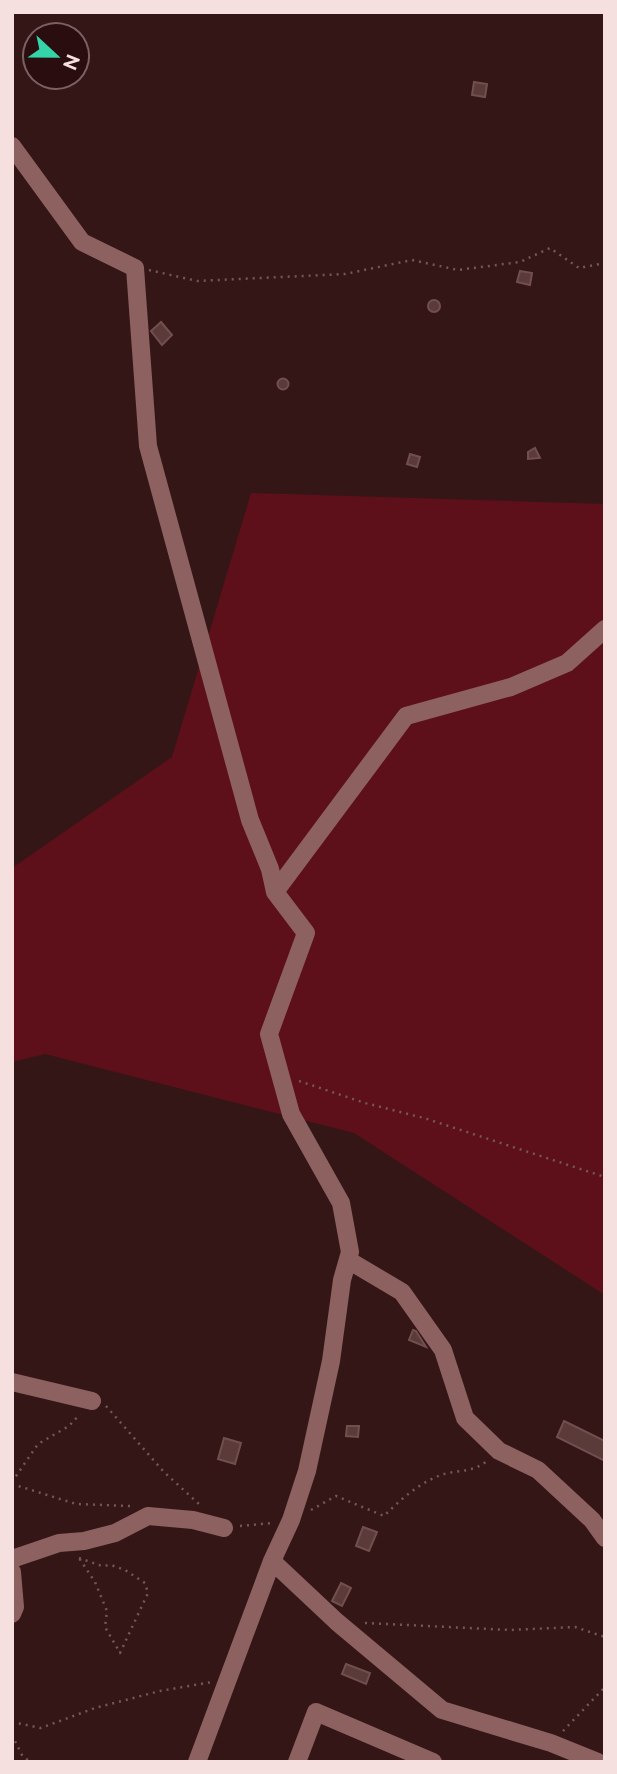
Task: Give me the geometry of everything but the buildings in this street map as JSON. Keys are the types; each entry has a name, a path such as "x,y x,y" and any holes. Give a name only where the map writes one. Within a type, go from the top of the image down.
{"street":[{"path":"12,146 82,242 135,268 148,446 250,820 270,869 275,892 306,933 269,1034 291,1114 341,1203 351,1252 342,1280 322,1406 307,1471 291,1520 272,1561 197,1762"},
{"path":"275,892 406,716 511,687 567,663 605,629"},
{"path":"348,1260 402,1292 443,1350 465,1418 499,1451 538,1470 592,1520 605,1538"},
{"path":"12,1381 92,1401"},
{"path":"12,1559 54,1545 115,1533 148,1516 192,1520 225,1528"},
{"path":"272,1561 337,1622 442,1710 551,1743 598,1762"},
{"path":"12,1572 15,1607 12,1614"},
{"path":"297,1762 316,1712 433,1762"}],"path":[{"path":"135,268 197,281 345,274 412,260 458,270 520,262 550,248 579,268 605,263"},
{"path":"279,1074 605,1177"},
{"path":"135,1507 76,1504 12,1483 38,1444 69,1426 92,1401 102,1402 164,1472 204,1509"},
{"path":"225,1528 291,1520 336,1496 384,1516 404,1496 443,1475 479,1468 499,1451"},
{"path":"54,1545 79,1558 125,1570 145,1583 148,1593 120,1653 105,1627 107,1611 95,1582 79,1558"},
{"path":"362,1623 510,1630 575,1627 605,1637"},
{"path":"12,1721 41,1728 95,1708 160,1691 218,1681 228,1683"},
{"path":"551,1743 605,1688"},
{"path":"12,1735 22,1755 30,1762"}],"shaded area":[{"path":"251,493 605,504 605,1295 354,1133 45,1054 12,1062 12,868 172,757"}]}
